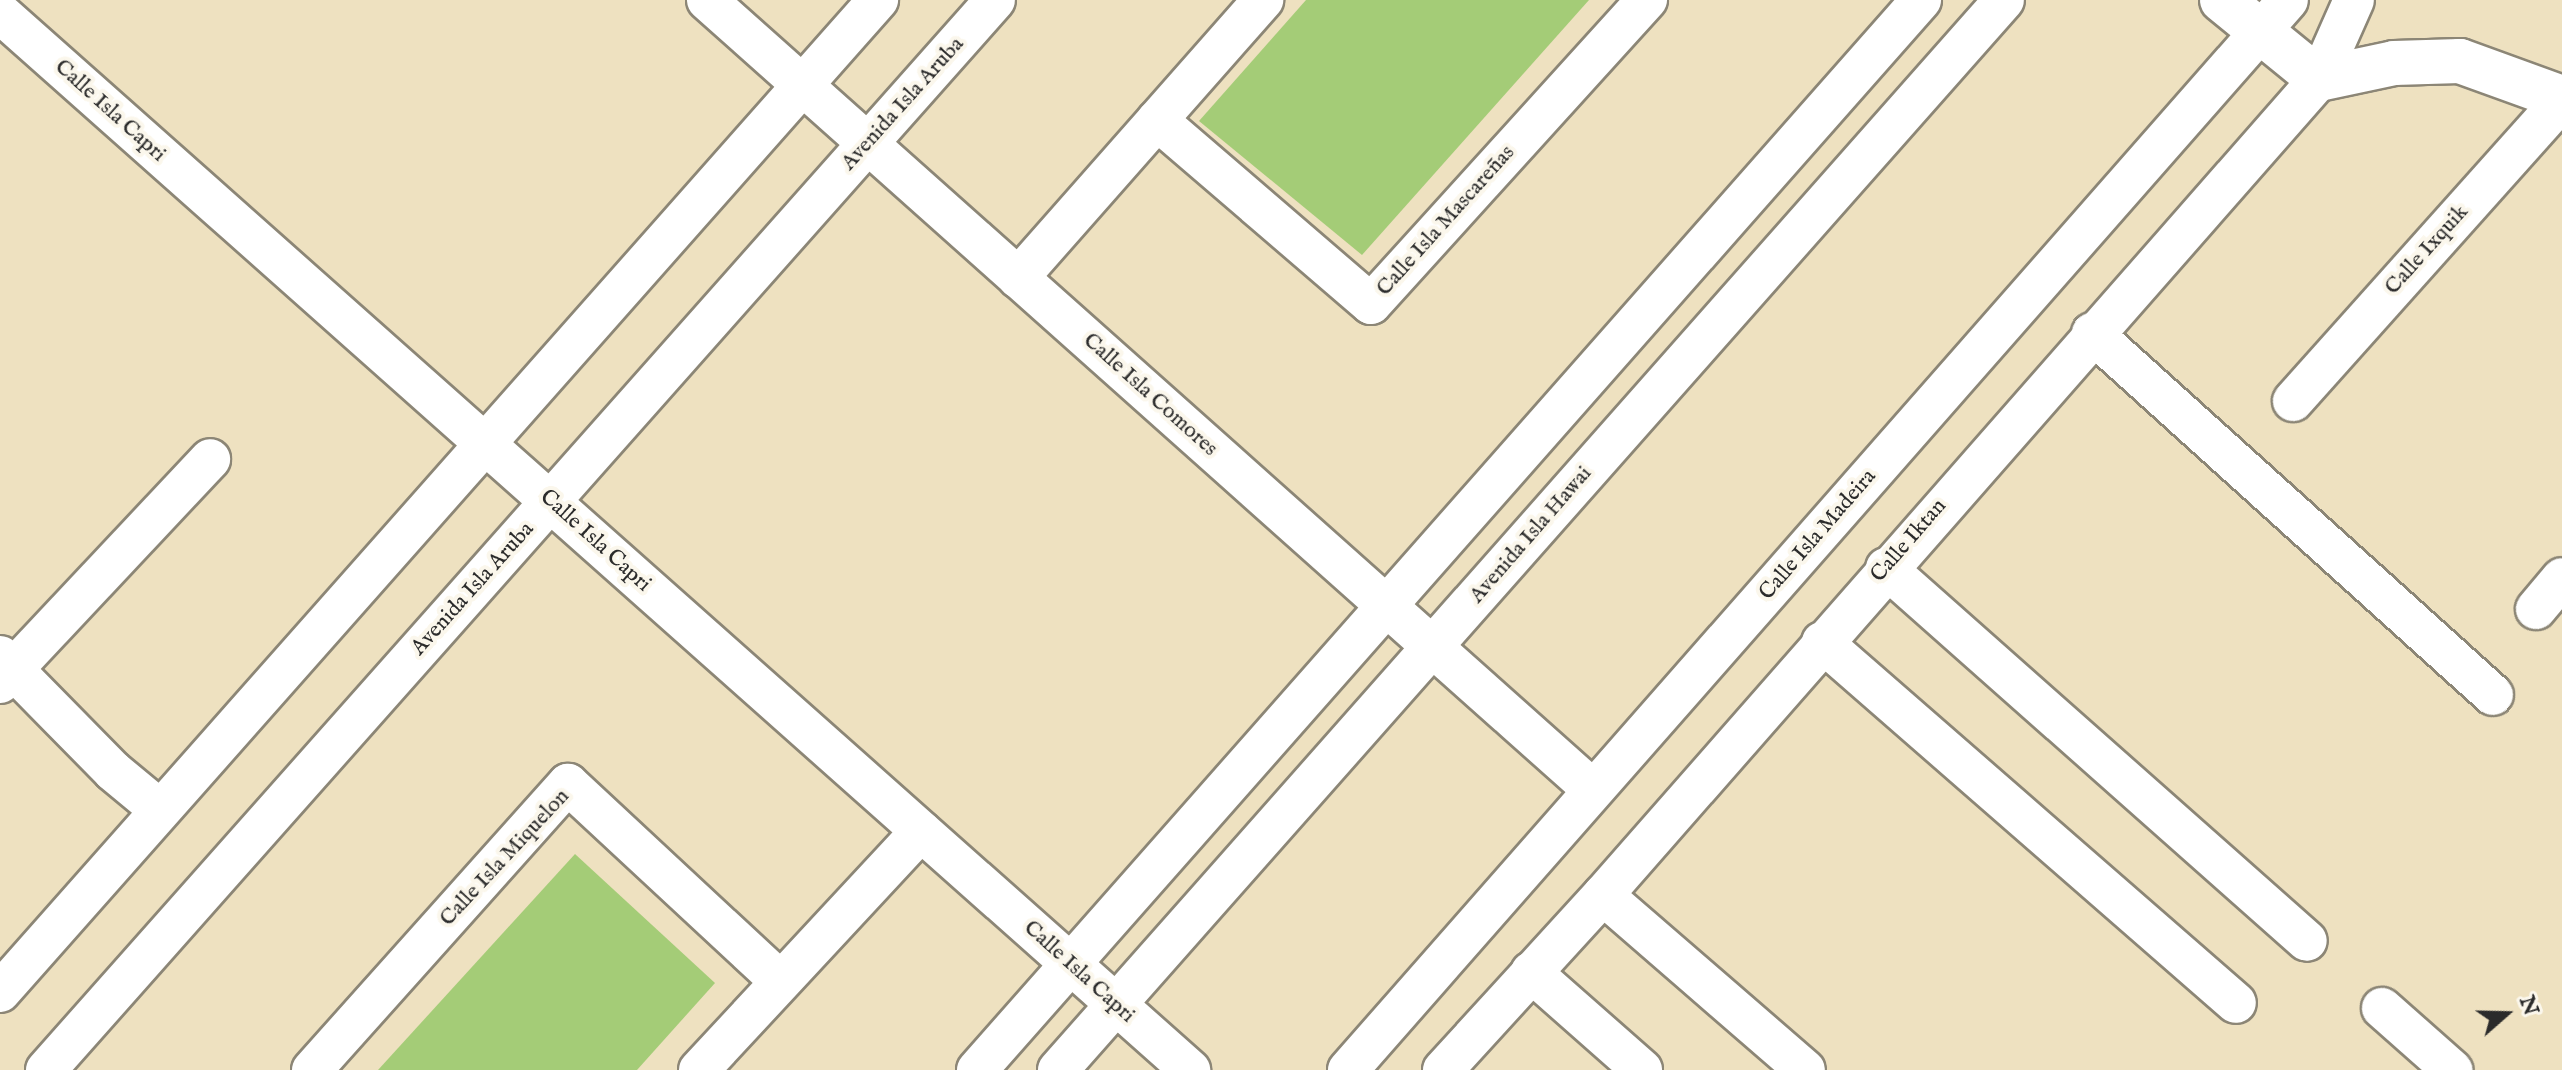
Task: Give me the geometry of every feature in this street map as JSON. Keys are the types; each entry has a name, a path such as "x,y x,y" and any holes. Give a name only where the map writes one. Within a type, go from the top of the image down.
{"street":[{"name":"Calle Isla Comores","path":"707,0 1593,790"},
{"path":"0,992 482,442 878,0"},
{"name":"Avenida Isla Aruba","path":"46,1070 995,0"},
{"path":"1018,278 1263,0"},
{"name":"Calle Isla Mascareñas","path":"1157,120 1371,304 1647,0"},
{"path":"977,1070 1921,0"},
{"name":"Avenida Isla Hawai","path":"1058,1070 2004,0"},
{"path":"2222,0 2319,79 2394,63 2460,61 2562,99"},
{"name":"Calle Isla Madeira","path":"1348,1070 2288,0"},
{"name":"Calle Iktan","path":"1443,1070 1603,895 2092,333 2319,79 2354,0"},
{"name":"Calle Isla Capri","path":"0,13 1190,1070"},
{"name":"Calle Ixquik","path":"2293,401 2562,99"},
{"path":"2092,333 2493,695"},
{"path":"159,809 113,771 4,669 210,459"},
{"path":"1886,568 2307,941"},
{"path":"2536,609 2562,578"},
{"path":"1822,642 2236,1003"},
{"name":"Calle Isla Miquelon","path":"312,1070 568,784 780,981"},
{"path":"699,1070 921,831"},
{"path":"1603,895 1805,1070"},
{"path":"1531,972 1642,1070"},
{"path":"2382,1008 2452,1070"}],"green space":[{"path":"1306,0 1589,0 1362,255 1199,121"},
{"path":"575,854 715,983 637,1070 378,1070"}]}
